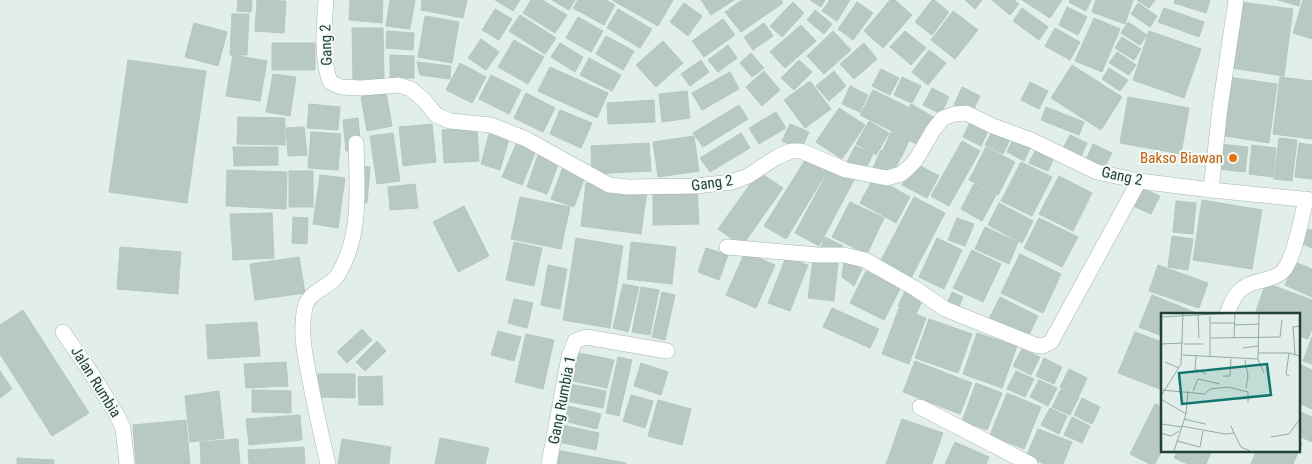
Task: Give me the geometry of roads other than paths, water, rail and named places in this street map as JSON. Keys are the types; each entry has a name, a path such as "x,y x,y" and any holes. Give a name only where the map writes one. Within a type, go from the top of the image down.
{"street":[{"name":"Gang 2","path":"326,0 324,52 330,82 341,87 361,88 399,85 411,89 424,100 436,115 450,120 491,125 526,140 609,185 628,187 696,186 732,182 748,176 777,157 791,151 801,151 846,170 887,178 907,170 943,118 954,114 966,113 993,126 1031,140 1097,172 1139,181 1309,199"},
{"path":"1211,190 1220,108 1236,0"},
{"path":"328,464 304,349 303,319 306,304 313,294 324,288 338,275 347,258 353,238 357,202 356,143"},
{"path":"727,247 818,255 844,255 865,260 945,308 1034,345 1042,346 1051,342 1139,181"},
{"path":"1227,313 1234,297 1240,290 1253,282 1273,278 1282,273 1286,268 1309,199"},
{"name":"Jalan Rumbia","path":"63,332 93,376 124,428 127,464"},
{"name":"Gang Rumbia 1","path":"549,464 569,357 575,341 586,338 667,352"},
{"path":"920,407 1030,464"}],"place":[{"name":"Bakso Biawan","path":"1233,158"}]}
